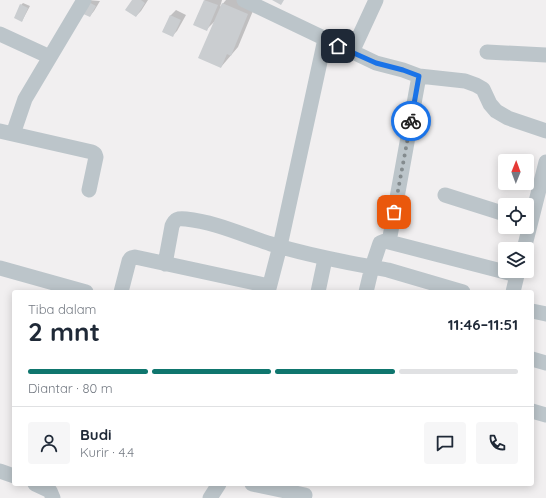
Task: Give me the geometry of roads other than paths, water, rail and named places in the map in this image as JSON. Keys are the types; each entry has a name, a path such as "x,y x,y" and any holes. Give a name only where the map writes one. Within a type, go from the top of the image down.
{"street":[{"path":"84,0 25,99 7,133 92,152 95,154 96,157 89,190"},
{"path":"244,0 376,63 419,76 459,80 476,85 483,89 490,104 496,111 508,118 546,131"},
{"path":"352,52 376,0"},
{"path":"0,34 50,57"},
{"path":"122,290 129,261 135,257 268,289 280,246 325,39"},
{"path":"487,52 546,55"},
{"path":"389,242 419,76"},
{"path":"534,204 546,162"},
{"path":"445,195 498,212"},
{"path":"165,264 172,226 174,220 178,218 203,222 326,259 388,270 456,290"},
{"path":"366,290 380,243 383,241 498,268"},
{"path":"318,290 326,259"},
{"path":"0,268 79,290"},
{"path":"514,290 517,278"},
{"path":"534,311 546,314"},
{"path":"534,360 546,363"},
{"path":"534,412 546,415"},
{"path":"0,471 12,475"},
{"path":"41,486 47,488 53,498"},
{"path":"210,498 218,486"},
{"path":"262,486 305,495"}]}
